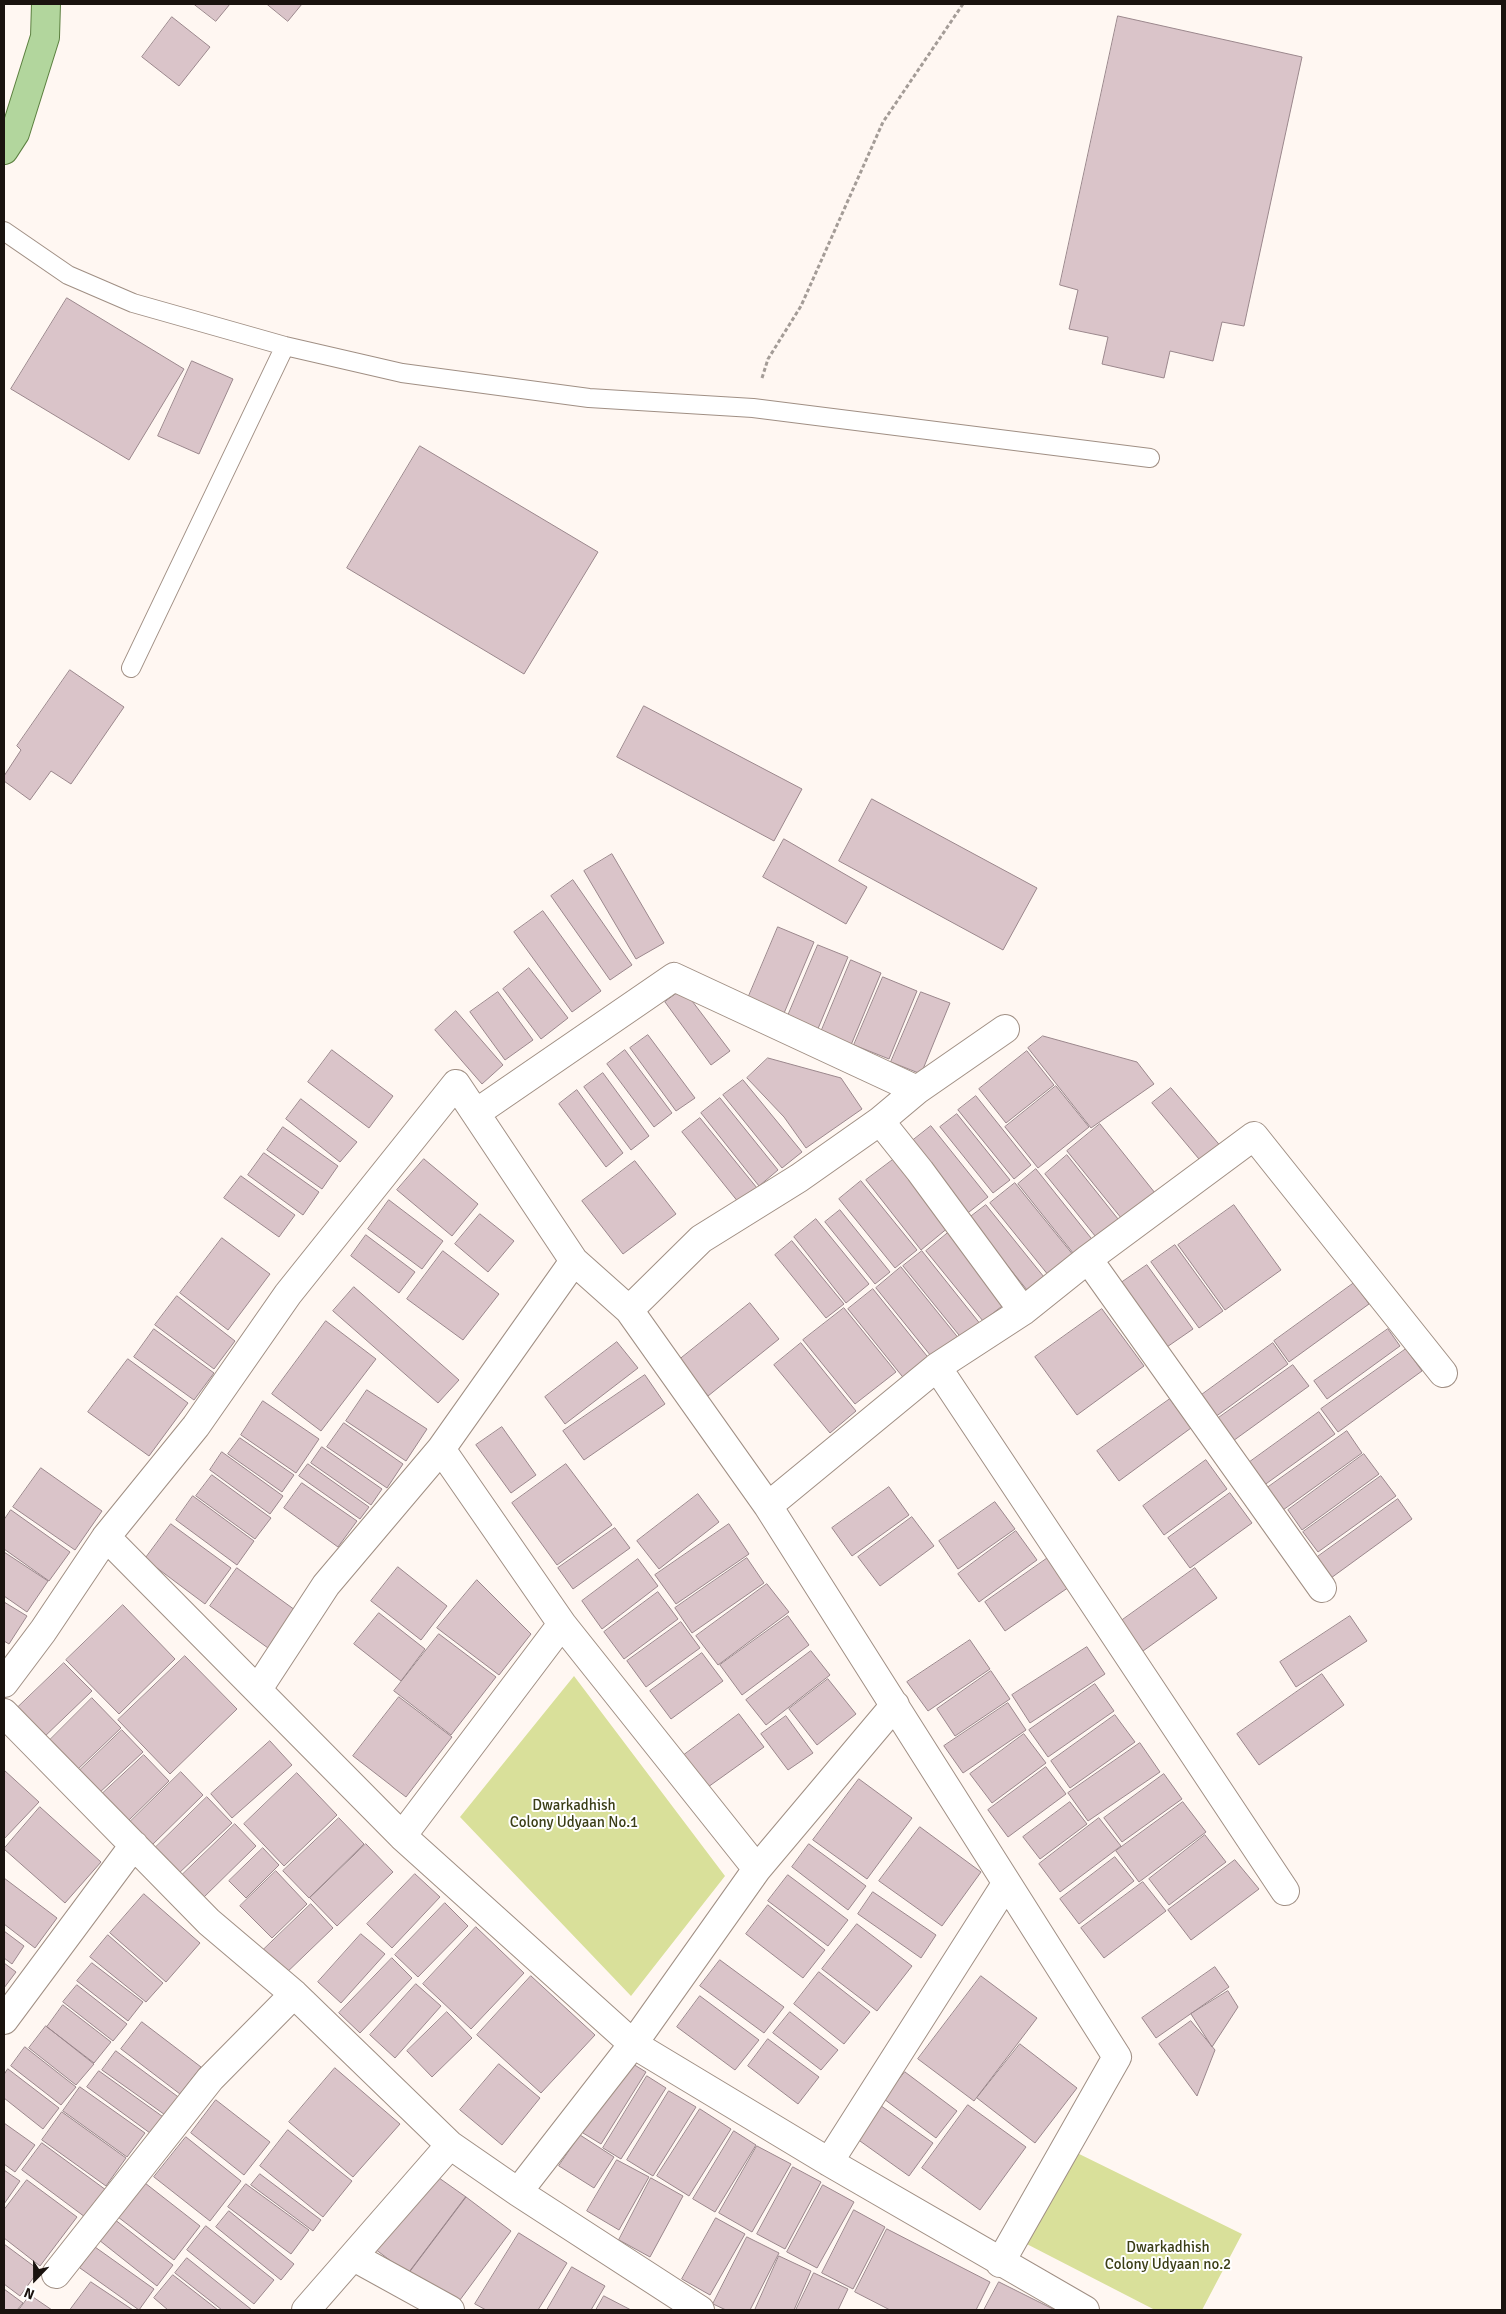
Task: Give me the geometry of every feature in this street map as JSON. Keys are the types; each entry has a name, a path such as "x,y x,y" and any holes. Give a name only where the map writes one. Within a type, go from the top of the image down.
{"main road":[{"path":"4,150 16,133 45,37 46,4"}],"street":[{"path":"476,1113 674,977 917,1090"},
{"path":"629,1310 701,1239 799,1178 880,1121 917,1090 1005,1029"},
{"path":"4,1683 43,1631 106,1537 196,1426 288,1294 456,1084 574,1260 629,1310 768,1506 1117,2057 1000,2263"},
{"path":"880,1121 920,1171 1023,1311"},
{"path":"768,1506 937,1368 1023,1311 1088,1259 1254,1136 1443,1373"},
{"path":"1088,1259 1322,1588"},
{"path":"258,1689 326,1585 441,1449 574,1260"},
{"path":"937,1368 1285,1891"},
{"path":"441,1449 562,1624 757,1869"},
{"path":"106,1537 402,1836 633,2044 1000,2263 1085,2310"},
{"path":"402,1836 562,1624"},
{"path":"518,2192 633,2044 757,1869 895,1705"},
{"path":"4,1713 209,1922 294,1994 450,2145 518,2192 700,2310"},
{"path":"4,2020 134,1845"},
{"path":"829,2162 1006,1884"},
{"path":"56,2274 210,2079 294,1994"},
{"path":"306,2310 450,2145"},
{"path":"354,2257 450,2310"}],"lane":[{"path":"5,237 68,275 133,302 285,346 402,373 589,398 752,408 1150,458"},
{"path":"131,668 285,346"}],"path":[{"path":"752,408 768,359 801,306 883,122 963,4"}],"green space":[{"name":"Dwarkadhish Colony Udyaan No.1","path":"574,1676 725,1876 631,1996 460,1817"},
{"name":"Dwarkadhish Colony Udyaan no.2","path":"1069,2149 1242,2234 1202,2310 1155,2310 1017,2239"}],"building":[{"path":"194,4 230,4 216,21"},
{"path":"267,4 302,4 288,21"},
{"path":"1118,16 1302,57 1244,326 1222,322 1213,361 1170,351 1164,378 1102,364 1108,337 1069,329 1078,290 1060,285"},
{"path":"172,17 210,47 179,86 142,57"},
{"path":"67,298 184,369 129,460 11,389"},
{"path":"192,361 233,379 199,454 158,436"},
{"path":"420,446 598,552 524,674 347,568"},
{"path":"70,670 124,707 71,784 51,771 30,800 4,781 4,776 21,750 17,746"},
{"path":"644,706 802,789 774,841 617,757"},
{"path":"872,799 1037,888 1003,950 839,861"},
{"path":"784,839 867,887 846,924 763,877"},
{"path":"612,854 664,943 636,959 584,871"},
{"path":"573,880 632,965 610,980 551,896"},
{"path":"543,911 601,991 572,1012 514,932"},
{"path":"778,927 814,942 782,1018 746,1003"},
{"path":"818,945 848,957 817,1031 787,1018"},
{"path":"851,960 881,973 851,1045 821,1032"},
{"path":"529,968 568,1018 541,1039 503,989"},
{"path":"883,977 917,991 889,1059 854,1045"},
{"path":"683,989 730,1051 711,1065 665,1002"},
{"path":"498,992 533,1040 505,1060 470,1012"},
{"path":"921,992 950,1003 921,1074 891,1062"},
{"path":"456,1011 503,1065 482,1084 435,1030"},
{"path":"648,1035 695,1098 676,1111 630,1048"},
{"path":"1043,1036 1137,1062 1154,1084 1091,1128 1028,1048"},
{"path":"332,1050 393,1096 369,1128 308,1082"},
{"path":"625,1050 672,1113 654,1127 607,1064"},
{"path":"1027,1051 1054,1085 1006,1123 979,1089"},
{"path":"768,1058 841,1078 862,1109 806,1148 784,1117 747,1078"},
{"path":"603,1073 649,1136 631,1150 584,1087"},
{"path":"743,1080 802,1152 782,1168 723,1095"},
{"path":"1056,1086 1089,1127 1038,1168 1005,1127"},
{"path":"1171,1088 1223,1149 1204,1165 1152,1103"},
{"path":"577,1090 623,1153 606,1167 559,1104"},
{"path":"976,1096 1031,1165 1014,1179 958,1110"},
{"path":"720,1098 778,1170 759,1186 701,1113"},
{"path":"301,1099 357,1142 340,1162 286,1119"},
{"path":"957,1114 1010,1180 993,1193 940,1127"},
{"path":"700,1118 757,1188 739,1203 682,1132"},
{"path":"1100,1124 1159,1198 1126,1224 1067,1151"},
{"path":"931,1126 988,1197 964,1216 907,1145"},
{"path":"283,1127 338,1166 322,1189 267,1150"},
{"path":"264,1153 319,1192 303,1215 248,1175"},
{"path":"1067,1155 1122,1224 1100,1242 1045,1174"},
{"path":"424,1159 478,1204 452,1236 397,1190"},
{"path":"894,1159 949,1227 921,1250 866,1180"},
{"path":"635,1161 676,1214 623,1254 582,1201"},
{"path":"1036,1169 1095,1243 1077,1258 1018,1184"},
{"path":"241,1176 295,1215 279,1237 224,1198"},
{"path":"861,1181 917,1250 895,1268 839,1199"},
{"path":"1015,1183 1074,1256 1049,1276 990,1203"},
{"path":"389,1200 443,1241 422,1269 368,1229"},
{"path":"986,1205 1044,1277 1027,1290 969,1218"},
{"path":"1234,1205 1281,1270 1225,1310 1178,1245"},
{"path":"840,1210 890,1272 875,1284 825,1222"},
{"path":"480,1214 514,1241 488,1272 455,1244"},
{"path":"816,1219 869,1284 846,1303 794,1237"},
{"path":"949,1232 1006,1303 983,1321 926,1251"},
{"path":"366,1235 415,1272 399,1293 351,1256"},
{"path":"222,1238 270,1274 228,1330 180,1293"},
{"path":"792,1241 844,1304 826,1318 775,1255"},
{"path":"1175,1245 1223,1311 1199,1328 1151,1262"},
{"path":"443,1251 499,1294 463,1340 407,1299"},
{"path":"922,1251 981,1325 963,1340 903,1266"},
{"path":"1147,1265 1193,1329 1164,1349 1118,1285"},
{"path":"901,1267 960,1340 935,1361 876,1288"},
{"path":"1354,1283 1369,1304 1289,1362 1274,1341"},
{"path":"354,1287 459,1380 438,1403 333,1311"},
{"path":"873,1289 931,1361 906,1381 848,1309"},
{"path":"177,1296 235,1341 214,1369 155,1325"},
{"path":"750,1303 779,1339 708,1396 679,1360"},
{"path":"844,1308 896,1372 855,1404 803,1340"},
{"path":"1102,1309 1144,1366 1077,1415 1035,1357"},
{"path":"326,1321 376,1359 321,1431 272,1394"},
{"path":"154,1329 214,1373 194,1400 134,1357"},
{"path":"1388,1329 1400,1346 1327,1399 1314,1381"},
{"path":"617,1342 638,1368 565,1424 545,1397"},
{"path":"801,1343 856,1411 830,1433 774,1365"},
{"path":"1273,1343 1288,1364 1211,1420 1196,1399"},
{"path":"1406,1349 1422,1371 1338,1432 1321,1409"},
{"path":"128,1359 188,1403 149,1456 88,1412"},
{"path":"1293,1365 1309,1386 1226,1446 1210,1424"},
{"path":"645,1375 665,1404 584,1460 563,1431"},
{"path":"367,1390 427,1429 406,1461 346,1421"},
{"path":"1170,1399 1191,1428 1119,1481 1097,1451"},
{"path":"263,1401 319,1439 296,1473 241,1435"},
{"path":"1319,1412 1335,1434 1263,1486 1247,1464"},
{"path":"344,1423 403,1464 387,1488 327,1447"},
{"path":"502,1427 536,1475 511,1493 476,1445"},
{"path":"1347,1431 1362,1453 1283,1510 1267,1488"},
{"path":"240,1438 294,1475 282,1492 228,1454"},
{"path":"322,1447 382,1489 371,1505 311,1463"},
{"path":"222,1452 283,1496 270,1514 210,1470"},
{"path":"1364,1454 1379,1474 1302,1530 1288,1510"},
{"path":"1206,1460 1227,1489 1164,1535 1143,1506"},
{"path":"308,1464 369,1507 360,1519 299,1476"},
{"path":"566,1464 612,1525 557,1565 512,1503"},
{"path":"41,1468 102,1511 75,1550 13,1507"},
{"path":"212,1475 271,1518 255,1539 196,1496"},
{"path":"1381,1476 1396,1496 1318,1552 1303,1532"},
{"path":"302,1483 357,1521 338,1547 284,1508"},
{"path":"889,1487 909,1515 852,1556 832,1528"},
{"path":"1230,1493 1252,1523 1190,1568 1168,1538"},
{"path":"698,1494 719,1522 659,1569 637,1541"},
{"path":"193,1496 254,1541 237,1565 176,1520"},
{"path":"1398,1499 1412,1519 1331,1578 1316,1558"},
{"path":"995,1502 1015,1529 958,1569 939,1541"},
{"path":"11,1510 70,1552 49,1581 4,1549 4,1520"},
{"path":"912,1517 934,1546 880,1586 858,1557"},
{"path":"171,1524 231,1568 205,1604 145,1559"},
{"path":"729,1524 749,1554 676,1604 655,1575"},
{"path":"615,1528 630,1548 573,1589 558,1568"},
{"path":"1016,1531 1037,1560 979,1602 958,1574"},
{"path":"4,1552 48,1581 27,1612 4,1596"},
{"path":"1052,1555 1072,1585 1005,1631 985,1602"},
{"path":"747,1558 764,1583 692,1633 675,1608"},
{"path":"638,1559 658,1586 602,1629 582,1601"},
{"path":"398,1567 447,1606 421,1640 371,1601"},
{"path":"237,1568 295,1610 268,1648 210,1606"},
{"path":"1195,1568 1217,1598 1143,1651 1121,1621"},
{"path":"477,1580 531,1634 499,1675 437,1628"},
{"path":"767,1584 789,1612 718,1665 696,1636"},
{"path":"658,1592 678,1619 624,1659 604,1632"},
{"path":"4,1602 27,1616 9,1644 4,1641"},
{"path":"123,1605 175,1659 119,1714 66,1660"},
{"path":"379,1613 425,1649 401,1681 354,1644"},
{"path":"788,1616 809,1645 742,1695 720,1665"},
{"path":"1350,1616 1367,1641 1296,1687 1280,1662"},
{"path":"681,1622 700,1648 646,1687 627,1661"},
{"path":"439,1634 496,1677 451,1735 394,1691"},
{"path":"970,1640 990,1669 928,1711 907,1682"},
{"path":"1087,1647 1105,1674 1030,1723 1012,1695"},
{"path":"811,1651 830,1675 766,1725 746,1700"},
{"path":"702,1653 723,1681 671,1719 650,1691"},
{"path":"185,1656 237,1709 170,1774 118,1720"},
{"path":"64,1663 92,1691 41,1740 13,1712"},
{"path":"991,1671 1010,1699 955,1736 937,1709"},
{"path":"1322,1674 1344,1705 1259,1765 1237,1734"},
{"path":"828,1679 856,1714 817,1745 789,1709"},
{"path":"1095,1684 1114,1711 1048,1757 1029,1730"},
{"path":"399,1697 452,1737 406,1797 353,1756"},
{"path":"92,1698 121,1728 76,1771 48,1742"},
{"path":"1008,1703 1026,1730 963,1773 944,1746"},
{"path":"739,1714 764,1747 708,1787 684,1755"},
{"path":"1115,1715 1135,1742 1070,1788 1051,1761"},
{"path":"786,1716 813,1753 788,1770 761,1734"},
{"path":"122,1730 143,1752 97,1795 77,1773"},
{"path":"1024,1734 1046,1763 992,1803 970,1774"},
{"path":"270,1741 292,1765 232,1818 211,1794"},
{"path":"1140,1743 1160,1772 1088,1821 1068,1793"},
{"path":"144,1755 169,1781 128,1821 102,1794"},
{"path":"1046,1767 1066,1794 1008,1837 988,1810"},
{"path":"4,1770 39,1802 4,1839"},
{"path":"181,1772 203,1795 152,1845 130,1822"},
{"path":"297,1773 337,1815 284,1866 244,1824"},
{"path":"1164,1774 1182,1799 1122,1842 1104,1818"},
{"path":"859,1779 912,1818 867,1879 813,1840"},
{"path":"207,1797 232,1823 178,1874 154,1849"},
{"path":"1070,1802 1087,1824 1040,1859 1023,1837"},
{"path":"1183,1802 1206,1832 1139,1882 1116,1851"},
{"path":"40,1807 101,1862 65,1903 4,1849"},
{"path":"339,1818 364,1844 309,1898 283,1871"},
{"path":"1099,1818 1121,1846 1060,1892 1039,1864"},
{"path":"235,1824 256,1846 202,1899 180,1877"},
{"path":"920,1827 981,1872 942,1926 879,1881"},
{"path":"1205,1835 1226,1862 1169,1905 1149,1879"},
{"path":"366,1844 393,1872 337,1926 310,1898"},
{"path":"809,1844 866,1886 848,1910 792,1867"},
{"path":"263,1848 279,1865 246,1898 229,1881"},
{"path":"1115,1857 1134,1881 1079,1924 1060,1899"},
{"path":"1235,1860 1259,1889 1191,1940 1168,1910"},
{"path":"276,1871 307,1904 272,1938 240,1906"},
{"path":"415,1874 440,1897 392,1948 367,1924"},
{"path":"788,1875 848,1920 828,1946 768,1901"},
{"path":"4,1878 57,1918 35,1948 4,1924"},
{"path":"1143,1882 1166,1911 1104,1958 1081,1928"},
{"path":"873,1892 936,1935 921,1958 858,1914"},
{"path":"144,1894 200,1943 166,1982 110,1933"},
{"path":"445,1903 468,1926 418,1977 395,1955"},
{"path":"311,1904 333,1928 281,1978 258,1955"},
{"path":"768,1905 825,1950 803,1978 746,1934"},
{"path":"857,1924 912,1966 877,2011 822,1969"},
{"path":"476,1927 524,1973 471,2029 423,1984"},
{"path":"4,1931 24,1946 12,1964 4,1958"},
{"path":"361,1934 385,1954 341,2003 318,1982"},
{"path":"108,1935 163,1983 146,2002 90,1957"},
{"path":"392,1958 412,1978 360,2033 339,2013"},
{"path":"720,1960 784,2007 764,2033 700,1986"},
{"path":"4,1963 16,1972 4,1988"},
{"path":"92,1963 143,2002 128,2021 77,1981"},
{"path":"1215,1967 1229,1987 1156,2038 1142,2018"},
{"path":"819,1972 870,2012 844,2044 794,2004"},
{"path":"531,1976 595,2035 541,2093 477,2035"},
{"path":"981,1976 1037,2018 974,2101 918,2059"},
{"path":"416,1984 441,2006 395,2058 370,2035"},
{"path":"77,1985 127,2024 113,2041 63,2002"},
{"path":"1228,1991 1238,2007 1212,2047 1191,2014"},
{"path":"700,1996 759,2040 735,2070 677,2027"},
{"path":"63,2005 111,2042 94,2063 47,2027"},
{"path":"447,2012 472,2038 432,2077 407,2051"},
{"path":"790,2012 838,2050 821,2070 773,2033"},
{"path":"1191,2021 1215,2050 1197,2096 1159,2044"},
{"path":"142,2022 201,2067 180,2094 121,2049"},
{"path":"46,2026 94,2064 76,2085 29,2048"},
{"path":"768,2039 819,2077 798,2104 748,2066"},
{"path":"1020,2044 1077,2088 1035,2143 977,2098"},
{"path":"25,2047 76,2087 61,2105 11,2066"},
{"path":"116,2051 181,2099 168,2117 102,2070"},
{"path":"628,2061 646,2072 601,2144 583,2133"},
{"path":"499,2064 540,2098 502,2145 460,2110"},
{"path":"335,2068 400,2124 353,2177 289,2122"},
{"path":"8,2069 59,2108 43,2129 4,2098 4,2075"},
{"path":"99,2071 166,2119 154,2136 87,2087"},
{"path":"905,2072 957,2111 936,2138 884,2099"},
{"path":"647,2076 666,2088 621,2159 603,2148"},
{"path":"80,2087 145,2133 127,2157 63,2111"},
{"path":"669,2091 696,2107 653,2176 627,2160"},
{"path":"216,2100 270,2142 244,2175 191,2133"},
{"path":"877,2103 933,2143 909,2176 853,2136"},
{"path":"968,2105 1026,2147 980,2210 922,2168"},
{"path":"700,2109 731,2129 689,2196 657,2176"},
{"path":"62,2112 126,2158 106,2186 42,2140"},
{"path":"4,2123 35,2145 15,2172 4,2164"},
{"path":"288,2130 352,2181 323,2217 260,2166"},
{"path":"734,2131 756,2145 715,2212 693,2199"},
{"path":"580,2135 614,2157 594,2188 559,2166"},
{"path":"186,2137 241,2181 210,2221 154,2177"},
{"path":"42,2143 106,2190 85,2217 22,2170"},
{"path":"757,2146 791,2164 752,2232 719,2213"},
{"path":"617,2160 649,2177 619,2230 587,2211"},
{"path":"793,2167 821,2182 785,2249 757,2234"},
{"path":"4,2170 20,2181 4,2204"},
{"path":"432,2173 466,2197 408,2274 375,2249"},
{"path":"260,2174 321,2220 313,2231 251,2185"},
{"path":"651,2178 683,2196 650,2257 619,2240"},
{"path":"27,2180 77,2217 40,2266 4,2238 4,2210"},
{"path":"145,2183 200,2226 174,2260 118,2217"},
{"path":"246,2184 309,2230 291,2254 228,2207"},
{"path":"823,2185 854,2202 817,2268 787,2252"},
{"path":"466,2197 511,2231 454,2308 408,2274"},
{"path":"854,2210 885,2227 853,2289 822,2273"},
{"path":"229,2211 294,2264 281,2280 216,2227"},
{"path":"716,2218 745,2234 710,2295 682,2279"},
{"path":"114,2219 173,2265 157,2286 99,2240"},
{"path":"206,2226 274,2280 254,2304 187,2250"},
{"path":"887,2229 990,2282 976,2310 890,2310 855,2292"},
{"path":"519,2233 567,2263 538,2310 486,2310 475,2304"},
{"path":"747,2237 779,2253 750,2310 726,2310 713,2304"},
{"path":"4,2244 39,2270 20,2296 4,2284"},
{"path":"95,2247 154,2289 139,2310 80,2268"},
{"path":"779,2256 811,2271 794,2310 755,2310"},
{"path":"187,2258 252,2310 222,2310 175,2273"},
{"path":"572,2267 605,2286 591,2310 547,2310"},
{"path":"814,2273 848,2289 838,2310 796,2310"},
{"path":"173,2275 218,2310 168,2310 154,2298"},
{"path":"91,2282 133,2310 70,2310"},
{"path":"999,2282 1055,2310 984,2310"},
{"path":"4,2289 23,2303 17,2310 4,2310"},
{"path":"30,2295 52,2310 19,2310"},
{"path":"604,2296 631,2310 596,2310"}]}
